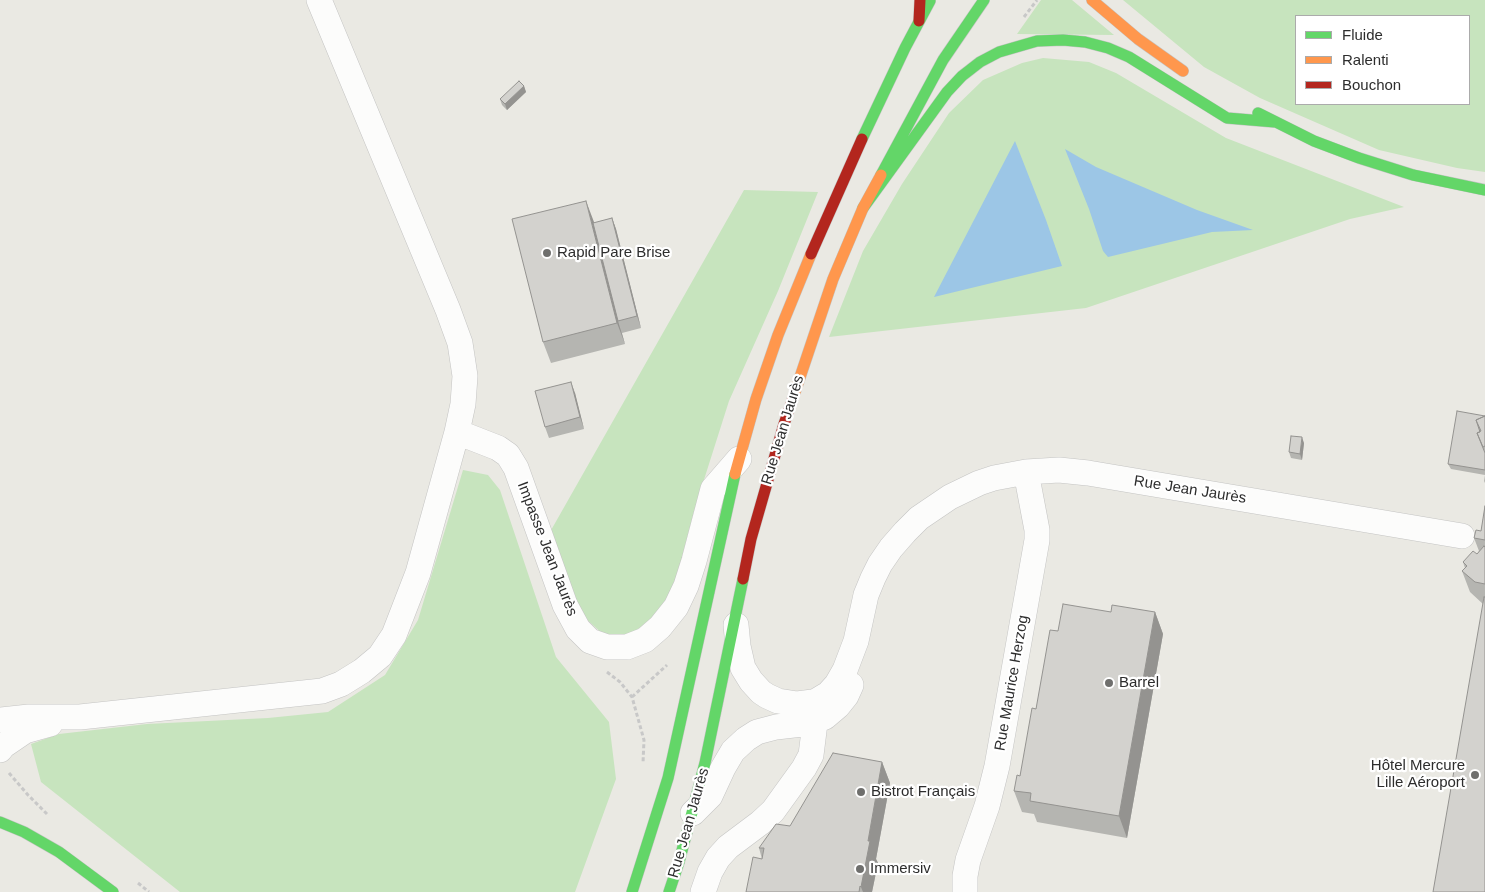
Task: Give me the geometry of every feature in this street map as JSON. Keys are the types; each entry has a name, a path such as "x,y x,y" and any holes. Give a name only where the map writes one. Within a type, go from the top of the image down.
{"main road":[{"path":"919,21 920,0"},
{"path":"632,892 653,828 677,741 730,494 756,399 778,334 821,231 874,112 930,0"},
{"name":"Rue Jean Jaurès","path":"669,892 693,813 711,736 751,539 784,424 833,279 863,208 906,127 943,60 984,0"},
{"path":"1092,0 1138,39 1190,75"},
{"path":"863,208 947,92 962,76 980,62 999,52 1038,41 1064,40 1085,42 1108,48 1129,58 1227,118 1275,122"},
{"path":"1251,109 1314,141 1359,158 1413,175 1485,190"},
{"path":"0,822 24,832 59,852 113,892"}],"street":[{"path":"0,720 29,716 80,716 322,691 341,684 362,671 380,656 394,636 418,573 457,432 463,404 465,376 460,343 448,310 319,0"},
{"name":"Impasse Jean Jaurès","path":"457,432 498,448 508,455 516,468 565,605 578,629 590,641 607,647 627,647 645,640 660,627 676,606 686,586 694,561 713,489 739,459"},
{"name":"Rue Jean Jaurès","path":"817,710 846,670 856,641 866,595 880,564 891,548 927,512 958,493 994,478 1026,472 1059,470 1088,473 1462,536"},
{"name":"Rue Maurice Herzog","path":"965,892 964,876 987,806 996,766 1037,540 1037,530 1026,472"},
{"path":"703,892 710,872 718,858 728,847 773,811 804,768 811,755 817,710 813,702 797,704 778,701 761,692 751,681 743,668 738,646 736,612"},
{"path":"693,813 710,796 733,751 746,739 757,732 817,710"},
{"path":"0,750 25,731 80,716"}],"path":[{"path":"632,697 644,740 643,767"}],"green space":[{"path":"1041,0 1072,0 1114,35 1017,34"},
{"path":"1123,0 1485,0 1485,172 1457,168 1379,150 1260,98 1204,67"},
{"path":"1043,58 1089,62 1116,73 1226,138 1404,207 1350,219 1086,308 829,337 863,251 902,184 949,113 983,80 1022,63"},
{"path":"744,190 818,192 778,291 729,401 695,508 672,595 657,617 630,634 605,636 585,618 573,597 550,532"},
{"path":"463,470 488,475 500,490 556,657 609,722 616,779 575,892 180,892 41,782 31,744 59,734 147,724 268,718 328,712 385,675 418,620"}],"water":[{"path":"1015,141 1062,266 934,297"},
{"path":"1065,149 1096,167 1197,210 1253,230 1212,232 1108,257 1103,251 1089,209"}],"building":[{"path":"519,81 524,86 505,104 500,99"},
{"path":"586,201 617,323 543,342 512,219"},
{"path":"612,218 637,316 618,321 593,223"},
{"path":"571,382 580,417 545,427 535,391"},
{"path":"1457,411 1485,416 1476,420 1480,432 1477,433 1485,453 1485,470 1448,464"},
{"path":"1485,416 1485,446 1483,447 1477,433 1481,431 1476,420"},
{"path":"1291,436 1302,437 1300,454 1289,452"},
{"path":"1485,506 1485,540 1474,538 1476,530 1481,531"},
{"path":"1484,546 1485,584 1475,582 1462,571 1467,566 1463,562 1473,551 1477,554"},
{"path":"1484,597 1485,892 1433,892"},
{"path":"1063,604 1111,612 1112,605 1155,612 1119,816 1030,801 1031,793 1014,791 1017,775 1020,776 1032,708 1036,709 1050,630 1058,631"},
{"path":"833,753 882,762 868,841 870,841 859,892 746,892 753,857 762,859 764,848 759,848 776,824 790,826"}],"traffic: fast":[{"path":"881,175 943,60 984,0"},
{"path":"862,139 905,48 930,1"},
{"path":"863,208 947,92 962,76 980,62 999,52 1037,41 1063,40 1085,42 1108,48 1129,57 1227,118 1275,122"},
{"path":"1258,113 1314,141 1359,158 1413,175 1485,190"},
{"path":"632,892 668,778 735,474"},
{"path":"669,892 679,862 705,763 743,579"},
{"path":"0,822 24,832 59,852 113,892"}],"traffic: slow":[{"path":"1092,0 1138,39 1183,71"},
{"path":"793,398 833,279 863,208 881,175"},
{"path":"735,474 756,399 778,335 811,254"}],"traffic: jam":[{"path":"919,21 920,0"},
{"path":"811,254 862,139"},
{"path":"743,579 751,539 793,398"}],"place":[{"name":"Rapid Pare Brise","path":"547,253"},
{"name":"Barrel","path":"1109,683"},
{"name":"Hôtel Mercure Lille Aéroport","path":"1475,775"},
{"name":"Bistrot Français","path":"861,792"},
{"name":"Immersiv","path":"860,869"}]}
